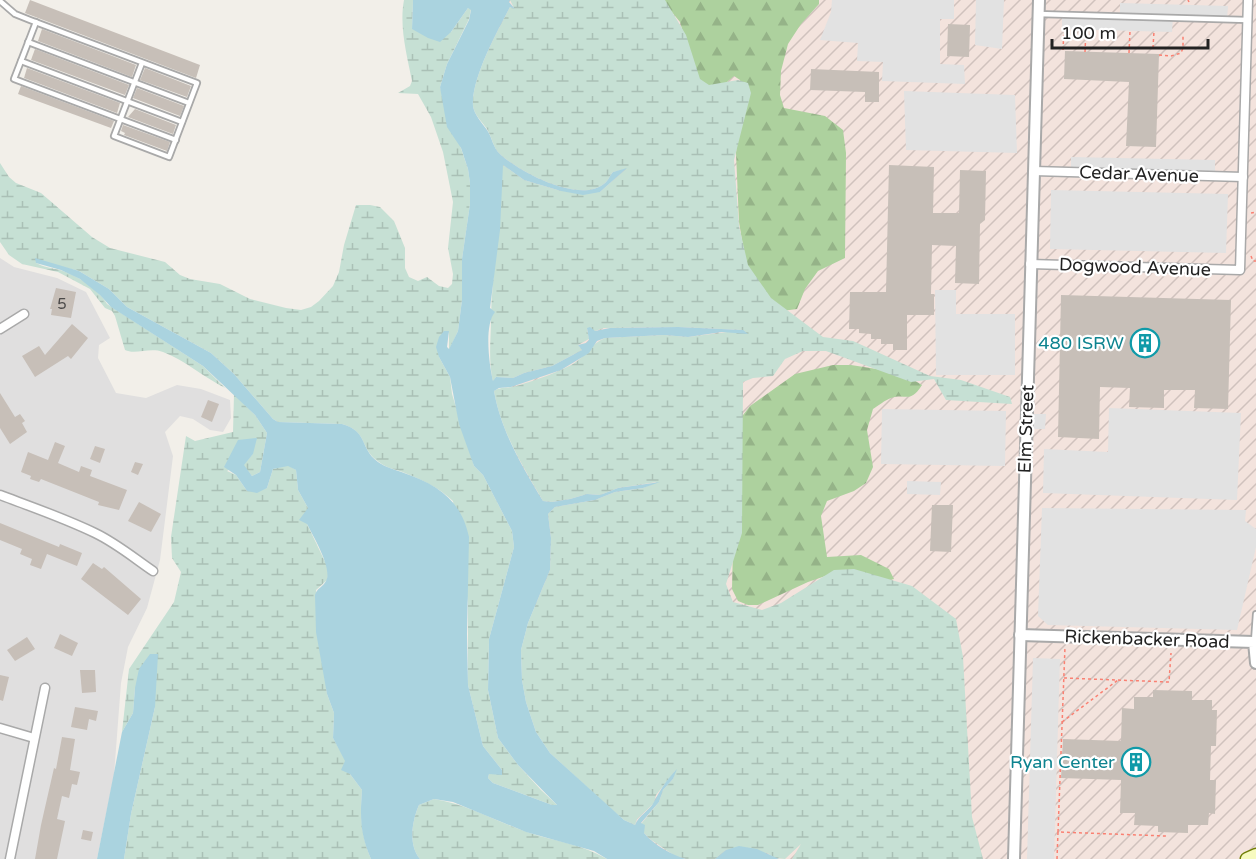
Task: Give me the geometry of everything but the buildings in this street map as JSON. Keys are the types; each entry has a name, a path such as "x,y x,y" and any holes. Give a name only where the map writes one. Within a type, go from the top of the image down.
{"main road":[{"path":"1247,859 1256,855"}],"street":[{"name":"Elm Street","path":"1014,859 1039,0"},
{"path":"1243,177 1248,0"},
{"name":"Cedar Avenue","path":"1034,171 1243,177"},
{"name":"Dogwood Avenue","path":"1030,264 1240,270 1243,177"},
{"path":"0,328 24,314"},
{"path":"0,495 96,534 120,547 153,571"},
{"name":"Rickenbacker Road","path":"1020,635 1254,642 1256,663"},
{"path":"10,859 45,688"},
{"path":"0,728 34,738"}],"lane":[{"path":"0,1 15,14 196,83 169,157 114,136 142,63"},
{"path":"1038,14 1248,20"},
{"path":"36,22 14,79 176,140"},
{"path":"28,42 189,103"},
{"path":"21,61 182,122"},
{"path":"1254,642 1256,614"}],"path":[{"path":"1063,50 1064,29"},
{"path":"1085,52 1086,29"},
{"path":"1129,53 1130,30"},
{"path":"1153,48 1154,31"},
{"path":"1159,55 1171,56 1181,52 1183,34"},
{"path":"1251,212 1256,212"},
{"path":"1057,859 1065,646"},
{"path":"1063,678 1169,682 1171,653"},
{"path":"1062,723 1119,680"},
{"path":"1058,832 1166,836"}],"shaded area":[{"path":"486,0 1256,0 1256,859 644,859 525,584"},
{"path":"832,0 954,0 954,19 940,19 940,64 964,65 965,84 882,81 883,62 857,61 858,43 820,40 831,12"},
{"path":"976,0 1004,0 1002,49 975,45"},
{"path":"1120,3 1228,6 1227,19 1173,17 1172,32 1062,29 1062,15 1120,16"},
{"path":"904,91 1015,95 1017,153 906,150"},
{"path":"1071,157 1215,160 1215,177 1071,172"},
{"path":"1051,190 1228,194 1226,253 1050,249"},
{"path":"0,258 14,267 57,278 86,292 110,338 99,345 98,358 116,393 146,398 177,385 201,389 230,400 231,418 223,432 210,430 193,419 180,416 165,432 173,456 160,560 147,608 128,647 121,683 114,775 97,859 0,859"},
{"path":"935,290 956,290 956,314 1015,314 1015,375 936,375"},
{"path":"1109,408 1241,413 1237,500 1043,493 1044,449 1108,452"},
{"path":"882,409 1006,411 1005,466 881,464"},
{"path":"1034,414 1046,414 1045,429 1033,429"},
{"path":"907,481 941,482 940,495 907,494"},
{"path":"1042,508 1246,510 1245,521 1256,529 1256,547 1237,630 1048,625 1038,616"},
{"path":"1033,658 1060,659 1054,859 1027,859"}],"green space":[{"path":"404,0 413,0 412,29 451,32 468,8 471,9 469,19 447,64 440,87 468,169 470,204 462,259 462,300 458,331 449,350 449,331 439,357 450,377 452,394 474,466 483,475 512,531 514,547 489,639 488,690 498,738 518,765 557,805 493,783 488,778 489,774 502,774 502,770 483,746 468,685 468,603 453,501 428,483 381,464 373,457 360,436 351,427 342,424 278,422 234,374 211,353 127,307 109,289 79,271 36,263 80,279 98,293 107,304 203,366 225,388 179,359 163,352 125,350 115,316 112,311 105,308 90,289 58,272 22,264 9,255 0,242 0,163 16,183 41,193 92,237 110,248 165,262 180,275 220,284 250,299 301,310 319,301 333,286 339,272 356,205 380,207 394,221 405,248 405,268 409,277 418,281 427,277 439,286 448,288 452,284 453,274 448,248 453,202 443,152 431,117 418,94 398,93 410,86 412,81 403,31"},
{"path":"510,0 665,0 686,35 700,79 709,85 738,80 748,83 751,93 734,160 739,226 748,265 771,298 823,337 853,341 930,376 961,380 1010,397 1012,404 946,400 934,379 911,382 826,351 803,351 785,359 773,376 753,378 743,382 742,533 726,584 733,602 762,610 781,603 834,570 854,569 912,586 956,619 963,657 972,817 983,859 792,859 801,844 785,859 775,858 767,853 726,850 715,859 686,859 675,856 650,839 644,833 641,824 659,802 663,790 673,779 675,771 656,795 654,803 637,819 635,825 624,820 611,809 550,753 536,732 526,702 522,680 521,650 528,623 550,570 551,538 548,514 555,507 595,500 615,492 643,488 657,482 618,488 600,495 587,494 552,502 543,501 507,434 494,391 527,383 567,367 578,361 596,343 605,338 664,335 688,337 743,330 678,327 604,328 595,331 587,329 589,339 578,345 582,350 552,366 513,378 496,377 493,382 490,357 491,317 501,168 503,165 524,180 561,191 600,192 626,169 613,172 606,182 594,189 581,190 551,184 535,177 498,152 487,129 475,112 473,95 480,69 492,42 510,7 514,8"},
{"path":"662,0 819,0 819,4 801,24 788,44 781,71 780,95 784,108 825,116 843,130 846,153 845,258 818,271 805,289 797,309 767,313 749,282 739,222 736,153 742,93 740,80 734,76 721,87 699,87 680,22"},
{"path":"833,365 851,365 902,373 922,385 911,396 891,398 873,409 867,430 873,467 866,483 854,491 827,501 821,516 827,557 861,555 889,569 894,579 883,582 837,572 808,582 758,605 748,605 738,601 732,589 736,424 750,406 795,374"},
{"path":"234,394 255,415 267,433 260,472 252,476 243,465 253,454 227,471 236,475 247,491 267,488 273,469 288,465 296,470 298,490 308,508 307,524 329,570 327,580 316,590 327,694 334,713 333,738 346,761 350,774 362,790 362,825 371,859 124,859 131,814 155,707 135,688 133,713 122,732 129,669 174,602 181,572 172,558 171,537 186,436 195,441 233,432"},
{"path":"434,799 458,805 527,832 588,850 607,859 420,859 414,847 412,833 415,818 419,805"}],"water":[{"path":"413,0 510,0 509,2 515,9 510,7 498,29 480,69 473,95 474,109 500,154 535,177 551,184 581,190 594,189 606,182 613,172 627,168 600,192 583,195 524,180 503,165 500,230 490,308 495,312 488,335 493,381 496,377 513,378 552,366 582,350 578,345 589,340 587,328 590,327 595,331 610,328 678,327 743,330 748,334 722,332 688,337 664,335 605,338 597,341 589,353 561,370 494,391 507,434 543,501 552,502 587,494 600,495 618,488 660,482 643,488 615,492 595,500 555,507 548,514 551,538 550,570 528,623 521,650 522,680 526,702 536,732 550,753 624,820 635,825 677,769 673,779 663,790 659,802 641,823 645,825 644,833 653,842 686,859 607,859 594,851 526,832 453,802 434,799 419,805 415,818 412,833 414,847 420,859 371,859 362,825 362,790 350,774 341,770 345,761 333,738 334,713 327,694 316,632 315,595 326,581 327,569 307,524 299,520 308,508 298,490 296,470 288,466 273,469 267,488 257,493 247,491 236,475 224,467 238,440 257,438 253,454 244,465 252,476 260,472 267,433 255,415 203,366 111,307 80,279 61,270 36,263 35,258 79,271 109,289 127,307 211,353 234,374 278,422 342,424 351,427 378,462 427,483 454,504 469,537 468,685 483,746 502,770 502,775 489,774 488,778 493,783 557,805 518,765 498,738 488,690 489,639 514,547 512,531 483,475 474,466 459,424 450,377 436,347 439,337 444,331 449,331 447,347 449,349 458,331 462,300 462,259 470,204 468,169 461,148 447,127 440,87 447,64 469,20 471,10 468,8 451,32 440,42 412,29"},
{"path":"150,654 158,654 155,707 131,814 124,859 97,859 122,732 133,713 139,669"},
{"path":"739,846 757,849 779,859 715,859 726,850"}],"place":[{"name":"480 ISRW","path":"1145,343"},
{"name":"Ryan Center","path":"1136,762"}]}
